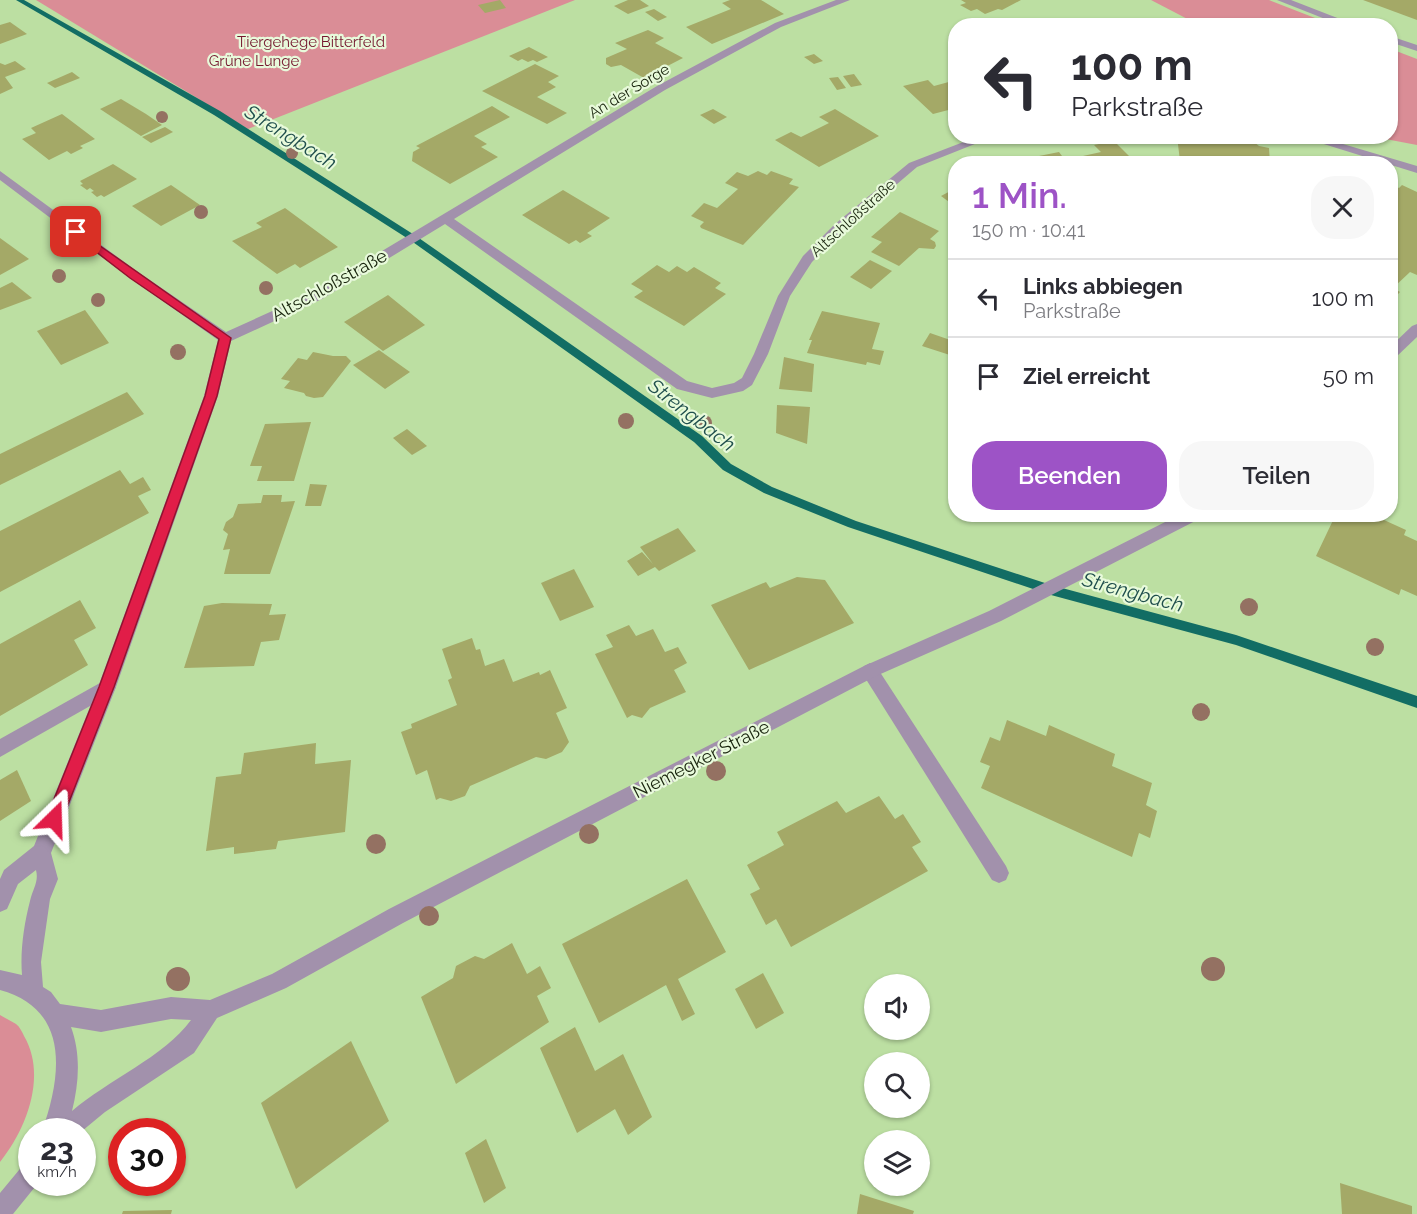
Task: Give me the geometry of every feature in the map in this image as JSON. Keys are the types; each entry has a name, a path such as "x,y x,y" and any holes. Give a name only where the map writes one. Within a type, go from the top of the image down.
{"street":[{"name":"An der Sorge","path":"440,221 661,88 778,25 845,0"},
{"path":"1282,0 1331,18"},
{"path":"1398,42 1417,48"},
{"name":"Altschloßstraße","path":"225,338 294,309 440,221 682,385 712,393 727,391 747,381 761,354 784,296 807,259 839,227 914,165 969,144"},
{"path":"1330,144 1370,156"},
{"path":"1398,164 1417,170"},
{"path":"0,174 134,275 225,338 211,396 106,687 41,853 11,877 0,902"},
{"path":"1398,347 1417,329"},
{"name":"Niemegker Straße","path":"55,1014 101,1022 171,1008 210,1011 279,981 396,916 870,671 995,616 1180,522"},
{"path":"870,671 999,873"},
{"path":"0,749 106,687"},
{"path":"33,992 30,962 40,899 48,879 41,853"},
{"path":"0,980 20,985 33,992 55,1014 66,1045 68,1064 63,1105 58,1118"},
{"path":"80,1118 97,1104 186,1045 210,1011"},
{"path":"0,1211 18,1189"}],"green space":[{"name":"Grüne Lunge","path":"36,0 575,0 248,129"},
{"path":"1151,0 1269,0 1315,18 1186,18"},
{"path":"1398,52 1417,59 1417,145 1398,141"},
{"path":"0,1015 16,1024 24,1036 31,1051 34,1084 26,1118 18,1118 18,1134 0,1162"}],"building":[{"path":"500,0 506,8 485,13 478,5"},
{"path":"628,0 640,0 649,6 628,14 614,6"},
{"path":"730,0 761,0 784,14 712,44 686,27 731,9 722,3"},
{"path":"961,0 1021,0 1002,10 998,9 985,14 977,9 971,11 960,5 966,3"},
{"path":"1363,0 1417,0 1417,20"},
{"path":"654,9 667,17 658,21 645,12"},
{"path":"10,22 27,34 0,44 0,25"},
{"path":"648,30 664,38 655,43 683,58 644,78 621,65 611,67 606,64 606,58 627,49 615,43"},
{"path":"529,47 548,57 537,62 533,60 528,62 522,59 518,61 509,56"},
{"path":"814,54 823,61 814,64 804,57"},
{"path":"15,61 26,69 5,77 13,88 0,94 0,63 5,65"},
{"path":"535,64 559,76 548,82 556,87 537,97 567,113 547,124 482,91"},
{"path":"72,72 80,78 55,88 47,83"},
{"path":"854,74 862,85 851,87 843,76"},
{"path":"838,77 846,88 837,90 829,78"},
{"path":"928,80 934,86 948,82 948,110 933,114 903,86"},
{"path":"121,99 162,125 141,136 100,109"},
{"path":"492,106 510,117 474,136 487,144 481,147 498,157 450,184 412,161 413,152 420,148 416,146"},
{"path":"713,109 727,117 714,124 700,115"},
{"path":"835,109 879,136 819,167 775,140 791,132 801,137 829,123 819,117"},
{"path":"62,114 95,139 80,146 83,148 71,154 67,151 49,160 22,139 36,133 31,128"},
{"path":"165,127 173,132 151,143 142,137"},
{"path":"1117,144 1129,156 1083,156 1101,152 1094,145"},
{"path":"1178,144 1256,144 1269,148 1270,156 1179,156"},
{"path":"1059,152 1062,156 1039,156"},
{"path":"113,164 137,179 104,197 101,195 97,197 90,188 87,190 80,185 83,184 80,181"},
{"path":"758,171 767,175 771,171 793,179 789,184 799,187 743,245 701,228 704,222 691,216 704,203 717,208 738,189 725,183 737,172 748,176"},
{"path":"171,185 200,205 161,226 132,206"},
{"path":"1402,185 1417,192 1417,275 1410,272 1398,283 1398,188"},
{"path":"563,190 610,218 587,233 592,236 580,243 576,240 569,244 522,215"},
{"path":"948,192 948,201 941,196"},
{"path":"285,208 338,247 300,268 295,264 277,274 232,241 262,227 256,223"},
{"path":"900,212 939,231 930,239 935,242 934,249 919,248 899,266 871,252 882,242 871,237"},
{"path":"0,238 29,259 0,275"},
{"path":"870,260 892,271 871,289 850,277"},
{"path":"657,265 669,272 677,266 687,272 694,267 721,283 715,288 726,294 684,326 634,297 643,291 631,284"},
{"path":"12,282 32,298 0,310 0,288"},
{"path":"388,295 425,325 383,351 344,322"},
{"path":"85,310 109,343 61,365 37,331"},
{"path":"822,311 880,323 872,349 884,351 880,365 867,362 866,365 807,353 812,340 809,340"},
{"path":"930,333 948,339 948,354 922,346"},
{"path":"379,350 410,372 385,389 353,365"},
{"path":"313,352 346,356 351,361 323,397 314,398 284,388 290,381 281,379 298,358 307,360"},
{"path":"784,357 814,364 812,392 779,389"},
{"path":"127,392 144,414 0,485 0,454"},
{"path":"777,405 810,407 807,444 776,433"},
{"path":"311,422 294,481 257,481 262,466 250,466 265,424"},
{"path":"407,429 427,446 412,455 393,438"},
{"path":"120,470 130,484 143,477 151,490 138,496 149,513 0,592 0,531"},
{"path":"310,484 327,485 321,506 305,506"},
{"path":"263,495 282,495 281,502 295,501 270,574 224,574 230,549 223,550 228,534 223,530 226,522 233,517 238,504 261,503"},
{"path":"1332,522 1388,522 1406,530 1404,535 1417,541 1417,596 1401,589 1399,595 1316,556"},
{"path":"678,528 696,551 659,571 655,567 638,576 627,561 642,552 653,564 640,547"},
{"path":"574,569 594,607 560,621 541,583"},
{"path":"797,577 825,580 854,623 749,670 711,605 766,582 770,588"},
{"path":"80,600 96,628 74,640 88,665 0,716 0,644"},
{"path":"222,603 272,604 269,615 286,614 279,640 261,642 254,666 184,668 204,606"},
{"path":"629,625 636,636 653,629 665,652 678,647 687,663 674,670 686,692 650,708 642,718 632,715 627,718 595,654 613,647 606,635"},
{"path":"472,638 476,650 480,649 485,666 504,659 513,682 550,670 567,708 556,713 569,742 562,752 546,759 536,757 470,786 465,796 451,801 440,798 436,800 427,770 416,775 401,732 412,728 411,724 457,705 448,680 452,678 442,649"},
{"path":"1007,720 1046,736 1049,725 1115,754 1112,766 1152,783 1146,805 1157,811 1150,838 1139,833 1132,857 981,788 990,766 980,762 990,737 1000,741"},
{"path":"316,743 315,764 351,760 345,832 278,841 276,849 234,854 234,847 206,851 216,777 241,774 244,753"},
{"path":"17,770 31,801 0,821 0,780"},
{"path":"879,796 895,819 903,814 921,842 912,847 928,871 791,947 776,919 766,925 750,894 760,889 747,865 784,845 777,832 837,801 846,813"},
{"path":"687,879 726,952 678,979 695,1014 682,1021 666,985 599,1023 562,944"},
{"path":"512,943 527,974 540,966 551,988 537,996 549,1022 456,1084 421,997 453,978 456,966 475,956 484,959"},
{"path":"763,973 784,1013 756,1029 735,989"},
{"path":"575,1027 595,1071 623,1054 652,1117 628,1135 615,1109 577,1133 540,1048"},
{"path":"351,1041 389,1121 296,1189 261,1103"},
{"path":"486,1139 506,1188 484,1203 465,1153"},
{"path":"1340,1183 1412,1206 1412,1214 1342,1214"},
{"path":"860,1194 914,1211 913,1214 857,1214"},
{"path":"172,1210 171,1214 122,1214 123,1211"}],"waterway":[{"name":"Strengbach","path":"19,0 217,113 413,238 698,439 727,467 768,490 852,524 1051,590 1236,640 1417,702"}],"route":[{"path":"54,819 106,687 211,396 225,338 76,232"}],"park label":[{"name":"Tiergehege Bitterfeld","path":"311,42"}]}
